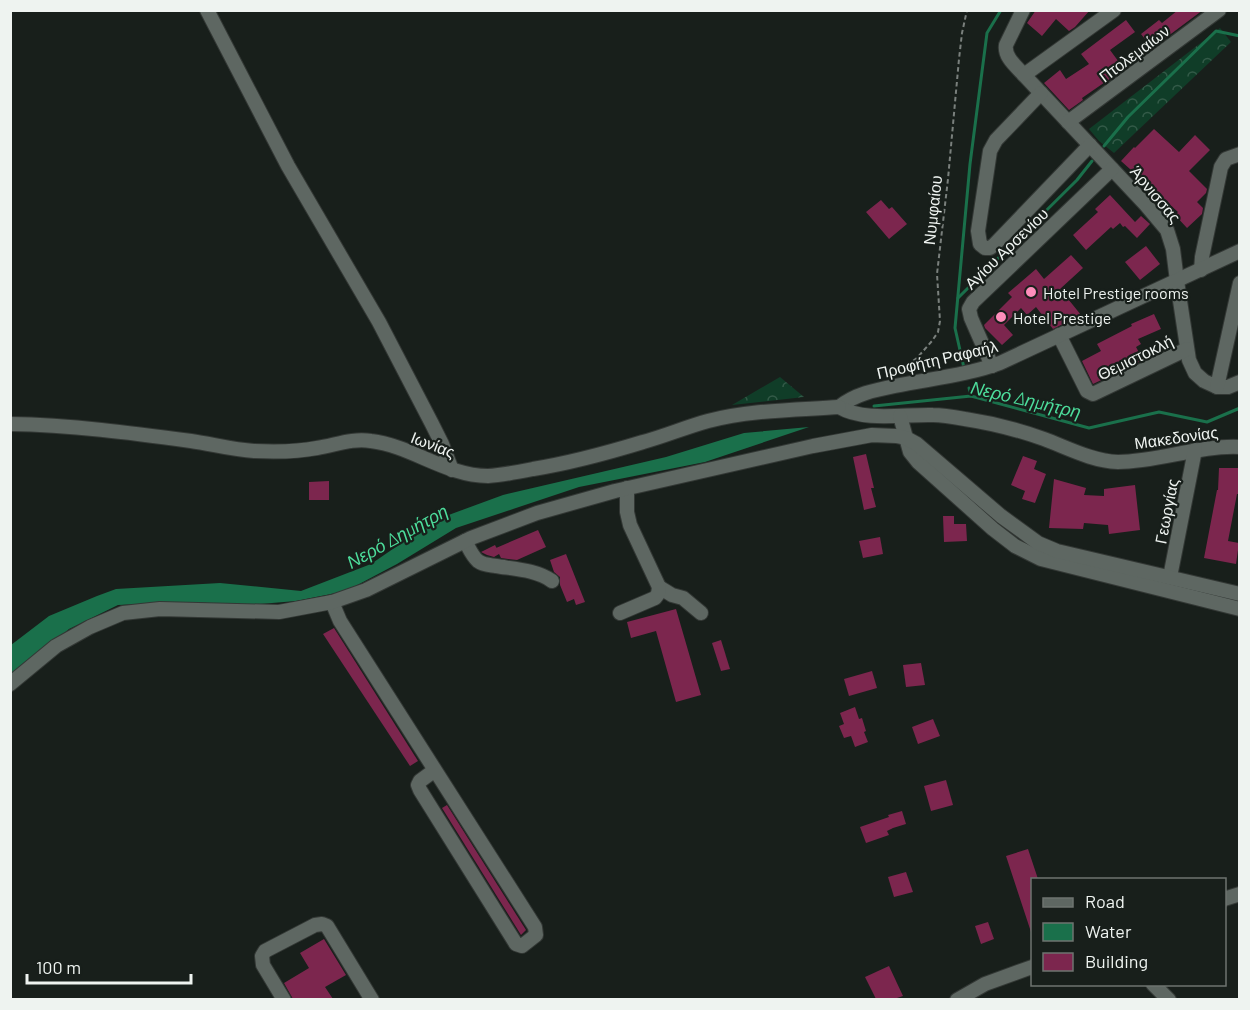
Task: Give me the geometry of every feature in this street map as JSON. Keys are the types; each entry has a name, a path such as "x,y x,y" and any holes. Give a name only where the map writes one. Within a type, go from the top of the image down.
{"street":[{"path":"207,10 288,166 379,322 442,444 452,470"},
{"name":"Άρνισσας","path":"1023,10 1005,50 1007,54 1150,210 1169,234 1190,363 1195,373 1204,381 1217,387"},
{"path":"1024,75 1114,10"},
{"name":"Πτολεμαίων","path":"1068,122 1219,10"},
{"path":"1041,93 996,140 990,151 978,231 980,244 985,248 994,245 1090,144"},
{"path":"1201,270 1221,167 1226,159 1239,154"},
{"name":"Αγίου Αρσενίου","path":"992,366 971,318 969,309 972,302 1112,169"},
{"name":"Προφήτη Ραφαήλ","path":"838,407 856,396 881,389 992,366 1239,251"},
{"path":"1239,283 1217,387 1228,387 1239,382"},
{"name":"Θεμιστοκλή","path":"1059,336 1087,391 1093,394 1187,349"},
{"name":"Ιωνίας","path":"10,424 123,432 251,451 287,452 319,448 351,440 368,440 400,449 452,470 490,476 584,458 709,421 741,414 838,407"},
{"name":"Μακεδονίας","path":"838,407 856,414 934,415 986,423 1032,435 1105,461 1144,460 1195,450 1227,446 1239,447"},
{"path":"900,416 910,452 927,472 993,529 1023,551 1041,559 1239,609"},
{"path":"10,684 56,646 90,627 123,613 160,609 279,612 332,602 366,590 465,541 537,513 627,488 872,435 906,438 917,444 1001,516 1038,543 1057,551 1239,594"},
{"name":"Γεωργίας","path":"1170,577 1195,450"},
{"path":"620,613 655,598 659,587 630,525 627,512 627,488"},
{"path":"465,541 479,562 530,572 552,581"},
{"path":"659,587 672,595 683,598 701,613"},
{"path":"332,602 340,621 536,927 536,935 522,946 516,944 420,790 418,785 420,781 435,770"},
{"path":"284,999 263,965 262,956 265,951 315,925 322,924 327,926 372,999"},
{"path":"957,999 985,984 1031,967"},
{"path":"1155,986 1169,999"}],"path":[{"name":"Νυμφαίου","path":"881,389 890,377 917,358 938,332 940,309 937,274 959,59 967,10"}],"green space":[{"path":"1220,28 1231,42 1114,153 1099,141 1089,129"},
{"path":"780,377 804,397 732,405"}],"water":[{"path":"809,427 705,462 579,487 456,528 397,564 346,591 296,601 249,605 187,602 118,605 69,629 11,678 11,645 49,616 116,589 220,583 301,591 371,564 435,520 503,495 666,457 744,433"}],"building":[{"path":"1036,10 1090,10 1069,31 1056,19 1042,36 1027,23"},
{"path":"1178,10 1203,10 1152,48 1141,34 1159,20 1162,23"},
{"path":"1126,20 1135,32 1110,50 1124,69 1082,98 1083,100 1069,110 1044,83 1060,70 1066,79 1089,64 1081,54"},
{"path":"1154,129 1179,152 1195,135 1210,150 1189,171 1207,189 1197,202 1203,208 1202,214 1187,228 1175,215 1178,212 1121,161"},
{"path":"1110,195 1135,222 1141,216 1150,224 1137,238 1120,223 1113,229 1111,227 1086,250 1073,235 1098,212 1095,209"},
{"path":"881,200 889,209 892,207 907,224 889,239 866,212"},
{"path":"1146,246 1160,264 1140,280 1125,262"},
{"path":"1071,255 1083,268 1060,289 1081,315 1053,329 1036,307 1027,315 1021,308 1004,325 1013,335 1002,345 984,325 1012,297 1008,293 1036,269 1044,279"},
{"path":"1154,314 1161,329 1138,339 1141,344 1136,347 1143,360 1093,384 1082,361 1101,351 1097,344 1132,326 1131,324"},
{"path":"866,454 876,507 864,510 853,457"},
{"path":"1023,456 1037,461 1034,469 1046,474 1035,503 1022,499 1025,491 1011,485"},
{"path":"1219,468 1239,468 1239,494 1237,494 1228,541 1239,543 1236,564 1204,558 1218,490"},
{"path":"1054,479 1086,488 1084,495 1104,496 1104,489 1135,485 1140,530 1109,534 1108,525 1084,523 1083,529 1049,528"},
{"path":"329,481 329,500 309,500 309,482"},
{"path":"943,516 954,516 954,524 966,524 967,541 944,542"},
{"path":"538,530 546,547 517,560 501,558 499,554 494,557 481,552 495,545 496,548"},
{"path":"880,537 883,554 863,558 859,541"},
{"path":"566,554 585,602 576,605 574,599 567,602 560,585 560,577 554,572 550,560"},
{"path":"676,609 701,695 676,702 656,631 631,638 627,622"},
{"path":"334,628 418,761 410,766 323,634"},
{"path":"721,640 730,669 721,671 712,643"},
{"path":"921,663 925,685 906,687 903,665"},
{"path":"872,671 877,688 849,696 844,679"},
{"path":"855,707 859,719 862,718 868,742 855,747 851,736 844,738 839,726 844,724 840,713"},
{"path":"933,719 940,736 918,744 912,727"},
{"path":"946,780 953,805 931,811 924,786"},
{"path":"447,805 526,930 521,935 442,808"},
{"path":"902,811 906,824 887,831 889,835 866,843 860,827"},
{"path":"1028,849 1038,878 1031,878 1031,932 1006,856"},
{"path":"906,872 913,892 894,897 888,877"},
{"path":"988,922 994,939 981,944 975,926"},
{"path":"324,939 346,975 325,987 333,999 293,999 284,983 309,968 300,953"},
{"path":"889,966 903,996 894,999 876,999 865,977"}],"waterway":[{"path":"964,368 955,328 970,164 987,33 1001,10"},
{"path":"1104,146 1128,117 1216,31 1240,36"},
{"path":"958,298 1077,180 1092,161"},
{"path":"969,388 971,396"},
{"name":"Νερό Δημήτρη","path":"874,406 971,396 1089,428 1159,412 1207,422 1240,408"}],"place":[{"name":"Hotel Prestige rooms","path":"1031,292"},
{"name":"Hotel Prestige","path":"1001,317"}]}
